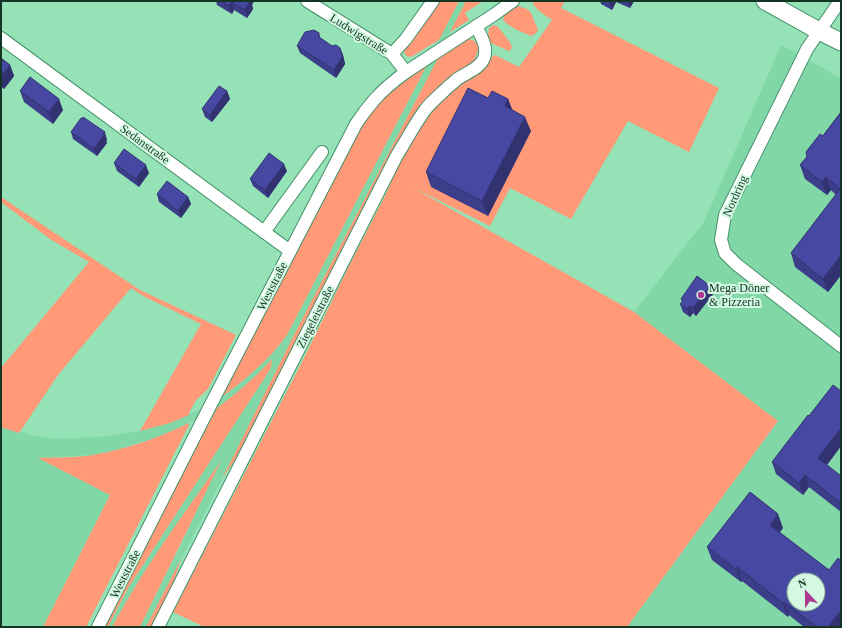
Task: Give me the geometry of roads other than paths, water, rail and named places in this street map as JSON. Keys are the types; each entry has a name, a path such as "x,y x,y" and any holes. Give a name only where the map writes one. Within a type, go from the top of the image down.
{"main road":[{"path":"765,1 841,42"}],"street":[{"name":"Ludwigstraße","path":"307,1 392,54 406,72"},
{"path":"392,54 405,40 433,1"},
{"name":"Weststraße","path":"98,627 356,124 376,97 392,82 513,1"},
{"name":"Nordring","path":"840,1 806,49 725,215 721,240 725,253 736,264 841,346"},
{"name":"Ziegeleistraße","path":"158,627 396,157 416,123 438,96 456,80 480,65 484,60 486,54 484,42 476,26"},
{"name":"Sedanstraße","path":"1,38 290,251"},
{"path":"264,232 322,152"}],"place":[{"name":"Mega Döner & Pizzeria","path":"701,295"}]}
